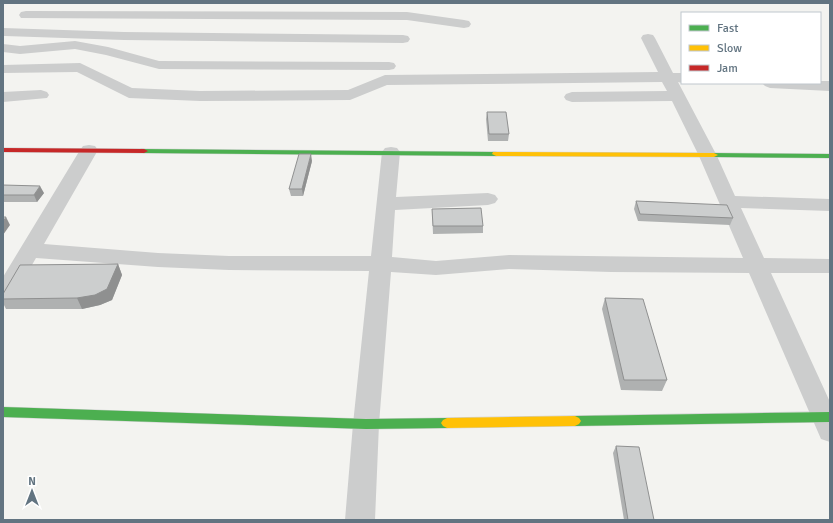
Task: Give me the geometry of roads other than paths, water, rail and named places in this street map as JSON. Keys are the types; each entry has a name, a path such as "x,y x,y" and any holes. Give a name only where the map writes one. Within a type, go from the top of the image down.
{"street":[{"path":"4,33 40,3"},
{"path":"26,15 407,10 464,24"},
{"path":"3,69 80,67 129,93 200,96 350,95 387,73 403,39 407,10"},
{"path":"4,33 403,39"},
{"path":"3,412 366,424 828,421 708,156 678,96 675,78 648,38"},
{"path":"3,48 20,50 75,45 108,51 160,65 387,73 642,76 675,78"},
{"path":"790,84 830,86"},
{"path":"3,97 41,95"},
{"path":"572,97 678,96"},
{"path":"3,150 830,156"},
{"path":"3,295 90,150"},
{"path":"360,520 366,424 391,152"},
{"path":"387,204 488,199"},
{"path":"729,202 830,205"},
{"path":"30,250 205,262 381,264 436,268 509,262 611,265 756,264 830,266"}]}
